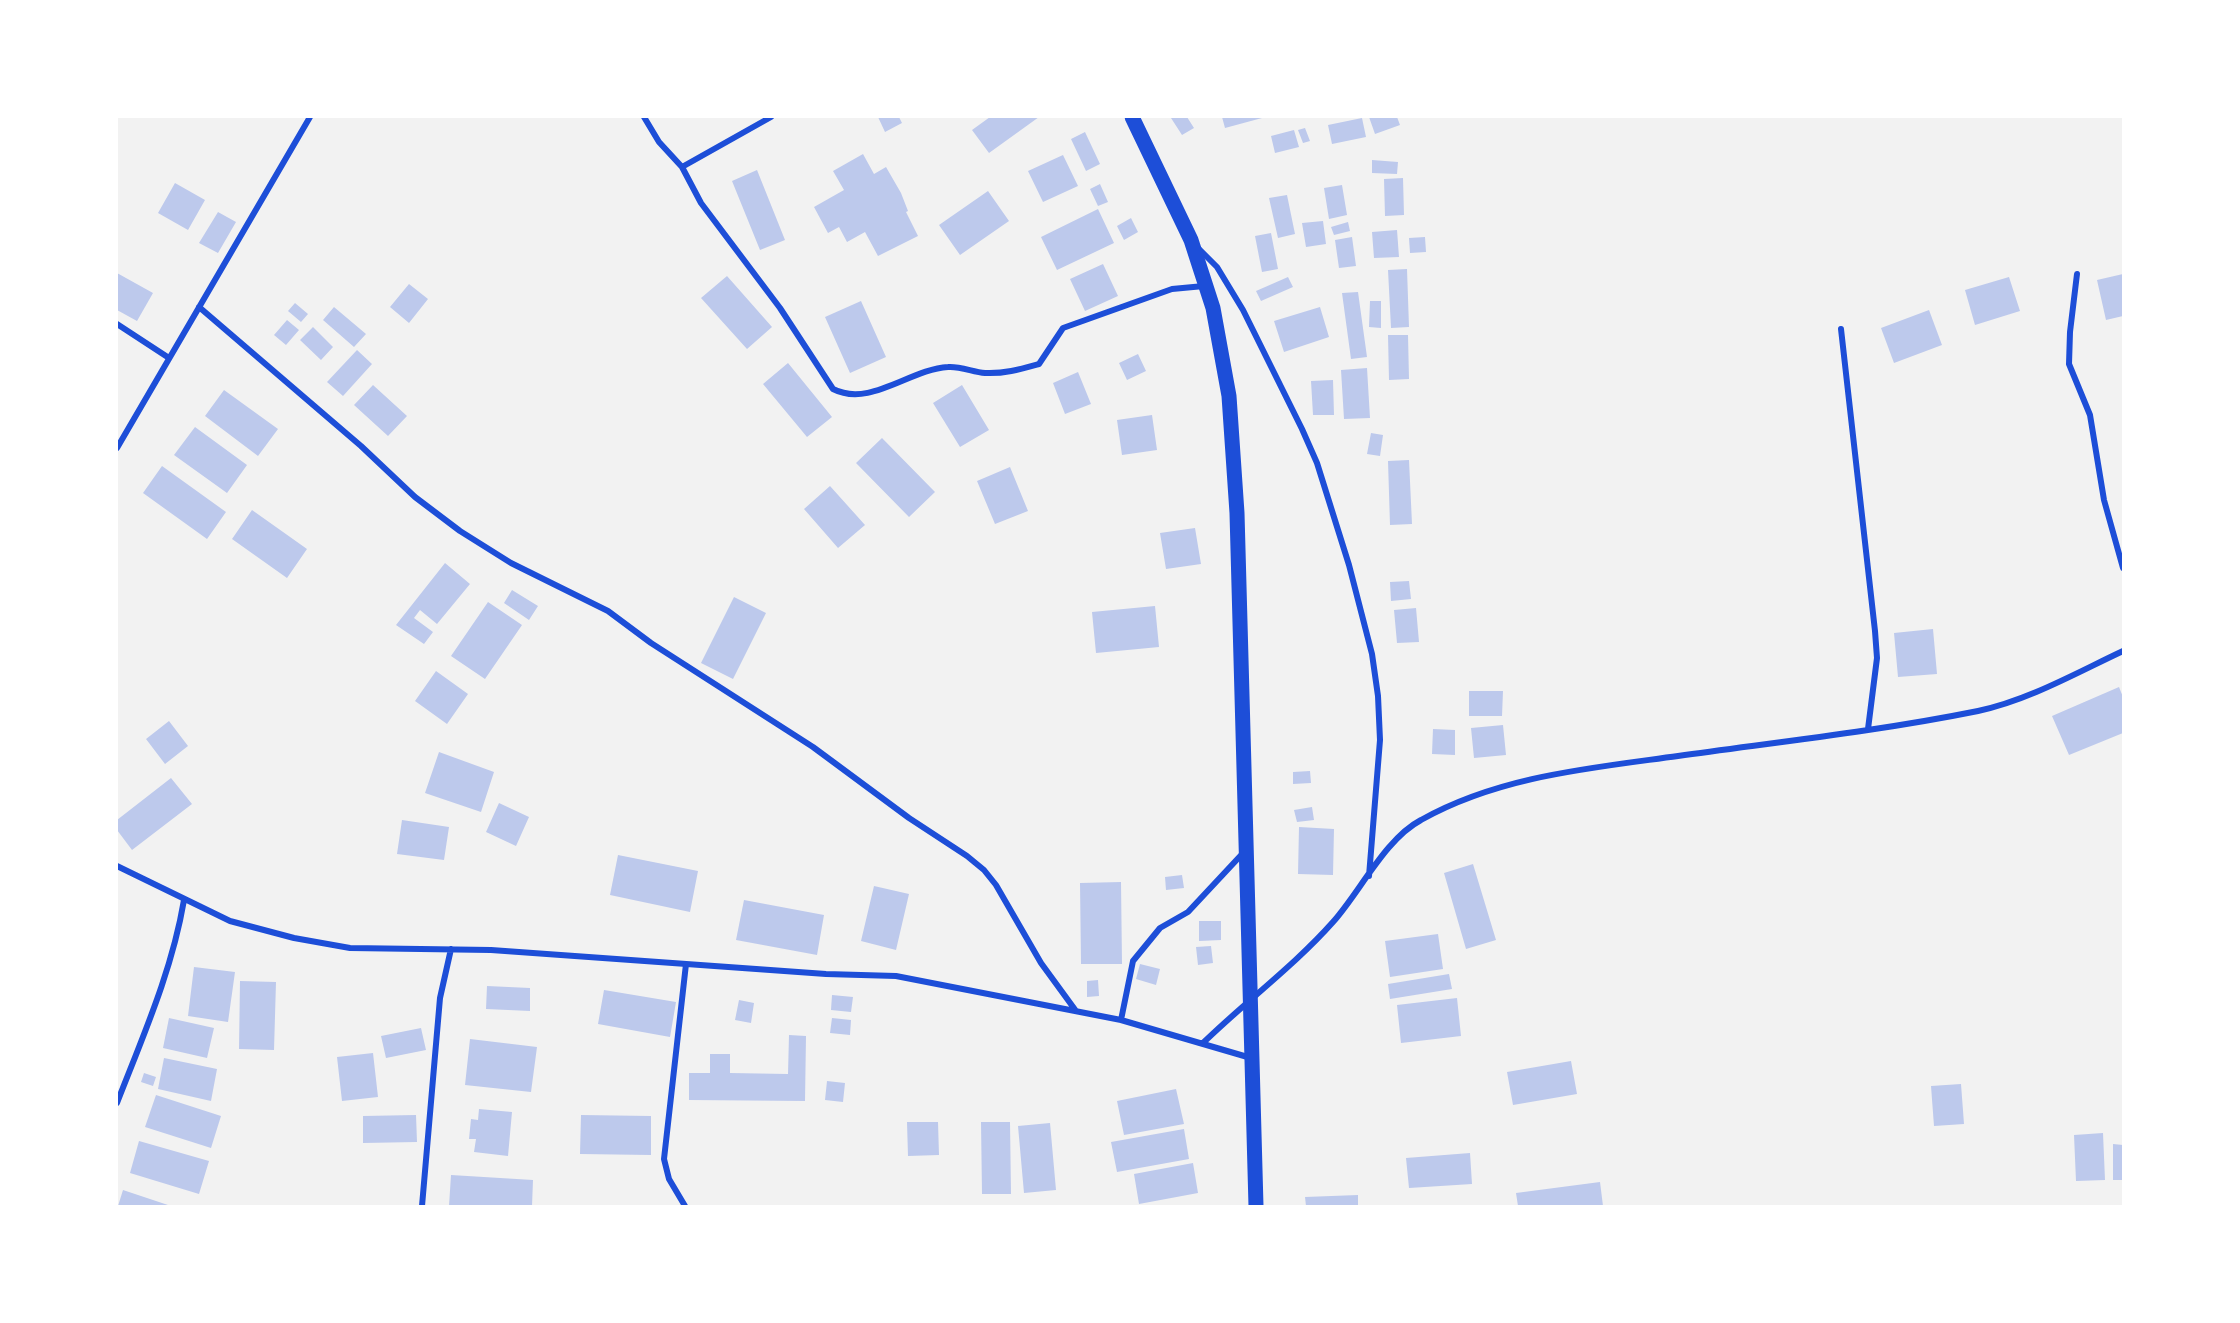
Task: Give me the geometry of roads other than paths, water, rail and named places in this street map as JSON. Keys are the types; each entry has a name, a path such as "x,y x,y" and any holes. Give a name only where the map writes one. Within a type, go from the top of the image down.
{"main road":[{"path":"1132,117 1191,240 1213,308 1229,396 1237,513 1256,1206"}],"street":[{"path":"117,448 310,117"},
{"path":"644,117 659,142 682,166 701,203 780,308 833,389 843,394 863,394 920,373 949,367 984,373 1008,372 1039,364 1063,328 1172,289 1206,286"},
{"path":"682,166 771,117"},
{"path":"1191,240 1217,267 1243,310 1302,429 1317,463 1349,565 1372,654 1378,696 1380,740 1369,876"},
{"path":"2077,274 2069,363 2090,415 2104,500 2123,568"},
{"path":"199,307 361,446 415,497 460,531 511,563 571,591 608,612 651,643 813,747 909,818 967,856 996,885 1041,963 1076,1011"},
{"path":"117,324 169,358"},
{"path":"1841,328 1875,631 1876,658 1868,729"},
{"path":"1203,1043 1332,924 1400,835 1418,821 1514,783 1593,767 1868,729 1981,710 2034,692 2123,651"},
{"path":"1121,1020 1133,961 1160,928 1188,912 1247,849"},
{"path":"117,866 230,921 294,938 350,948 451,949 826,974 896,976 1121,1020 1252,1058"},
{"path":"117,1103 161,991 179,929 184,900"},
{"path":"422,1206 440,998 451,949"},
{"path":"685,1206 669,1179 664,1159 686,964"}]}
